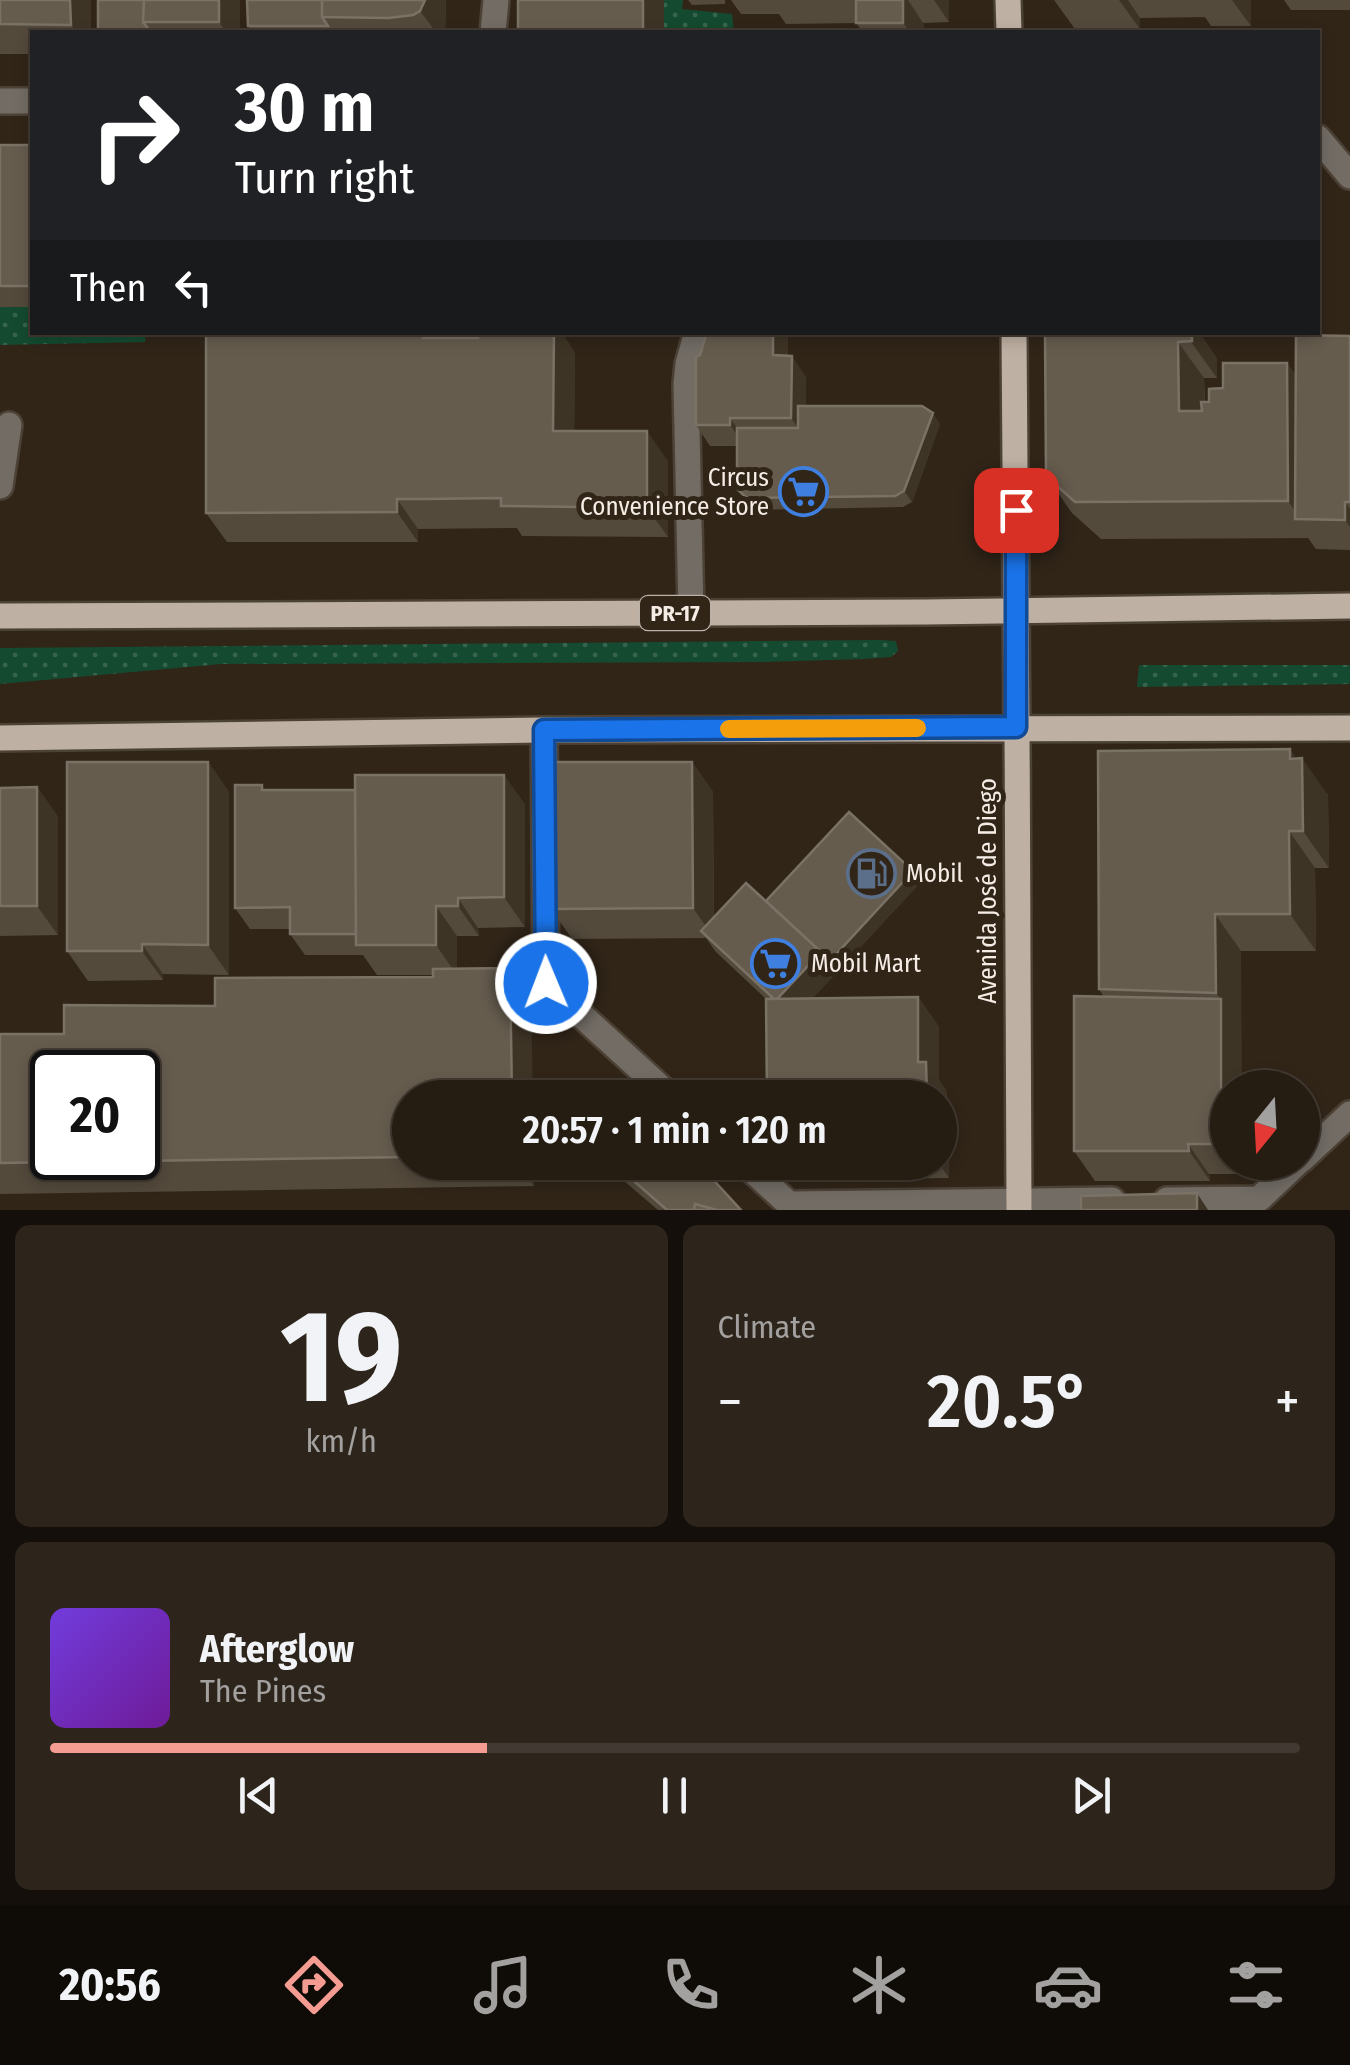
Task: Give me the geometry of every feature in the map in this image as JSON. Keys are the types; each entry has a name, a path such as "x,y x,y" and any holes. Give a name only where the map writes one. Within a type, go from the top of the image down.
{"main road":[{"path":"1008,0 1008,30"},
{"name":"Avenida José de Diego","path":"1014,335 1019,1205"},
{"name":"PR-17","path":"0,616 1018,612 1350,606"},
{"path":"0,738 544,730 1350,728"}],"street":[{"path":"493,30 496,0"},
{"path":"0,101 30,101"},
{"path":"1320,140 1350,176"},
{"path":"691,613 686,384 697,335"},
{"path":"0,486 8,425"},
{"path":"544,730 546,983 652,1080"},
{"path":"1320,1142 1350,1114"},
{"path":"762,1180 788,1204 1019,1205 1259,1200 1280,1180"}],"green space":[{"path":"664,0 683,0 682,9 732,14 734,30 664,30"},
{"path":"0,307 30,307 30,335 146,335 145,342 0,345"},
{"path":"896,641 898,651 891,657 758,662 221,664 0,684 0,648"},
{"path":"1139,665 1350,665 1350,684 1137,687"}],"building":[{"path":"0,0 70,0 71,25 0,24"},
{"path":"98,0 144,0 143,22 149,30 98,30"},
{"path":"144,0 219,0 219,22 143,22"},
{"path":"247,0 322,0 322,17 328,26 248,26"},
{"path":"322,0 425,0 413,15 388,18 322,17"},
{"path":"518,0 643,0 643,30 518,30"},
{"path":"856,0 903,0 903,23 856,23"},
{"path":"0,145 30,145 30,286 0,286"},
{"path":"206,335 554,335 553,431 647,431 647,508 501,506 501,498 397,499 397,512 206,513"},
{"path":"706,335 773,335 773,355 792,356 791,418 730,418 730,425 696,425 696,357"},
{"path":"1045,335 1192,335 1192,341 1178,342 1179,411 1202,411 1201,402 1209,402 1209,389 1223,388 1223,363 1287,363 1288,501 1075,502 1046,476"},
{"path":"1296,335 1350,336 1350,502 1345,502 1345,520 1295,519"},
{"path":"798,406 922,406 933,413 904,491 895,496 747,498 737,489 737,428 798,428"},
{"path":"1290,749 1290,759 1302,758 1303,831 1289,831 1290,914 1215,914 1216,993 1099,989 1098,751"},
{"path":"67,762 208,762 208,945 142,944 142,951 67,951"},
{"path":"550,762 692,762 693,908 551,909"},
{"path":"355,775 504,775 504,897 458,898 458,906 436,906 436,945 356,945"},
{"path":"235,785 262,785 262,790 355,790 356,934 290,934 290,907 235,908"},
{"path":"37,787 37,906 0,906 0,788"},
{"path":"849,812 913,871 828,963 766,901"},
{"name":"Mobil Mart","path":"746,883 821,952 777,999 701,931"},
{"path":"510,968 512,1080 392,1080 392,1157 160,1161 160,1050 30,1050 30,1163 0,1163 0,1034 64,1034 64,1005 215,1006 215,978 433,977 433,969"},
{"path":"1074,996 1221,999 1221,1070 1210,1070 1210,1144 1188,1144 1189,1151 1074,1151"},
{"path":"918,997 918,1062 926,1062 926,1080 767,1080 766,999"},
{"path":"633,1180 714,1180 741,1210 717,1210 695,1204 694,1210 667,1210"},
{"path":"1197,1193 1197,1210 1081,1210 1081,1196"},
{"path":"695,1204 717,1210 694,1210"}],"slow traffic":[{"path":"729,729 917,728"}],"place":[{"name":"Circus Convenience Store","path":"804,491"},
{"name":"Mobil","path":"871,873"},
{"name":"Mobil Mart","path":"776,963"}],"route":[{"path":"546,983 544,730 1016,727 1016,510"}]}
